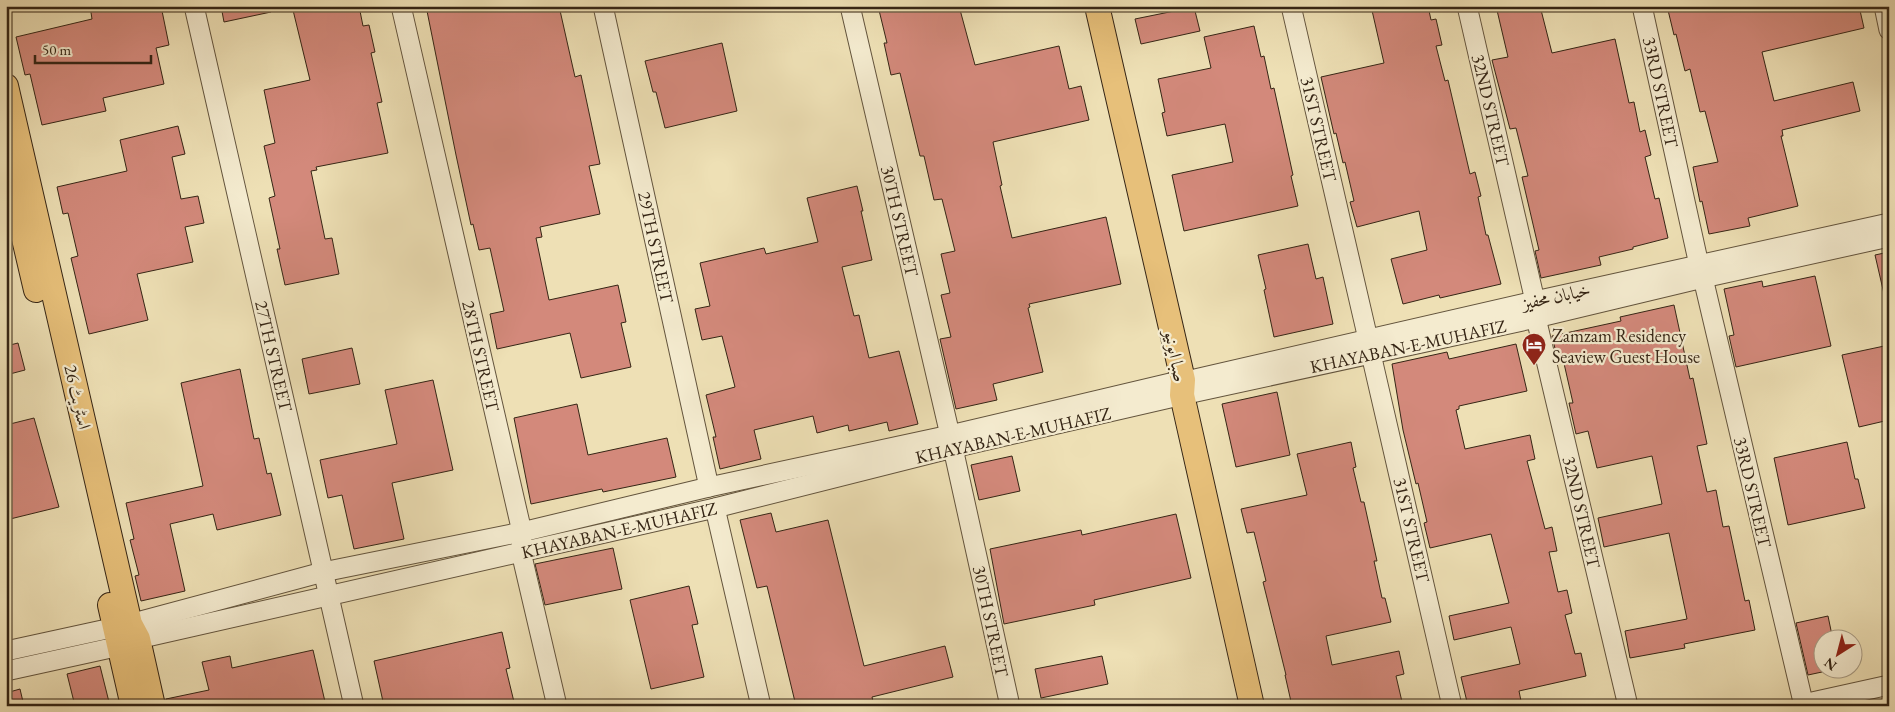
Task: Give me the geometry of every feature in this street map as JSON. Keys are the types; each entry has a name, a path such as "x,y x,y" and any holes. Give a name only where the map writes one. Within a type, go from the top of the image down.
{"main road":[{"name":"صبا ایونیو","path":"1097,6 1266,706"},
{"name":"صبا ایونیو","path":"1111,6 1252,706"},
{"name":"اسٹریٹ 26","path":"6,86 126,634 134,706"},
{"name":"اسٹریٹ 26","path":"6,162 126,634 153,706"}],"street":[{"name":"27TH STREET","path":"194,6 354,706"},
{"name":"28TH STREET","path":"401,6 522,532 521,552 557,706"},
{"name":"29TH STREET","path":"603,6 709,487"},
{"name":"30TH STREET","path":"850,6 951,441 1010,706"},
{"name":"31ST STREET","path":"1291,6 1452,706"},
{"name":"32ND STREET","path":"1467,6 1535,309 1628,706"},
{"name":"33RD STREET","path":"1642,6 1701,271 1804,705"},
{"path":"1884,6 1889,30"},
{"path":"1701,271 1889,223"},
{"path":"1701,271 1889,236"},
{"name":"KHAYABAN-E-MUHAFIZ","path":"1369,347 1701,271"},
{"path":"1189,386 1369,347"},
{"name":"KHAYABAN-E-MUHAFIZ","path":"126,634 323,572 522,532 709,487 951,441 1189,386"},
{"name":"KHAYABAN-E-MUHAFIZ","path":"126,634 328,596 715,508 951,441"},
{"path":"715,508 761,706"},
{"path":"6,651 126,634"},
{"path":"6,671 126,634"},
{"path":"1804,705 1889,685"}],"building":[{"path":"90,6 161,6 169,45 156,48 164,84 103,98 106,111 42,125 30,74 25,75 16,37 92,19"},
{"path":"221,6 270,6 271,12 224,22"},
{"path":"292,6 359,6 363,26 369,25 375,52 371,53 382,102 377,103 388,153 316,167 317,170 311,171 325,239 332,238 339,274 285,285 277,249 280,249 269,198 275,196 264,146 275,143 264,90 310,80"},
{"path":"426,6 559,6 575,77 581,75 600,164 589,166 600,214 540,227 542,237 536,238 549,300 618,285 626,322 621,323 631,367 581,378 570,333 497,349 490,314 504,311 490,248 479,250 473,224 471,225"},
{"path":"878,6 959,6 975,65 1059,46 1069,89 1081,86 1089,120 993,142 1002,185 1000,186 1012,238 1106,217 1121,284 1029,304 1030,307 1028,308 1043,372 993,384 997,400 956,409 940,339 951,337 941,295 950,293 941,254 955,251 942,199 934,200 924,156 920,156 900,73 891,75 884,43 887,43"},
{"path":"1371,6 1428,6 1431,20 1436,19 1442,45 1436,46 1445,81 1448,80 1470,174 1475,172 1481,196 1478,197 1486,235 1488,235 1501,284 1440,298 1439,295 1403,304 1391,259 1427,250 1419,211 1357,227 1350,202 1354,201 1345,162 1343,163 1336,133 1334,134 1321,77 1384,63"},
{"path":"1496,6 1540,6 1552,53 1615,39 1629,103 1634,102 1640,132 1645,130 1651,155 1645,157 1655,199 1659,198 1668,238 1599,257 1601,265 1541,278 1535,251 1539,250 1522,177 1528,176 1516,128 1510,129 1492,60 1508,57"},
{"path":"1667,6 1859,6 1864,28 1762,52 1774,101 1853,82 1860,111 1782,130 1783,136 1781,136 1798,206 1748,218 1750,226 1709,234 1693,167 1718,162 1705,111 1700,112 1690,69 1685,71"},
{"path":"1194,7 1200,31 1141,44 1135,19"},
{"path":"1254,26 1261,57 1264,56 1271,89 1274,88 1298,206 1184,231 1172,175 1233,162 1225,124 1167,136 1162,113 1165,112 1158,79 1211,68 1204,37"},
{"path":"722,43 737,111 665,128 656,92 653,92 645,61"},
{"path":"178,126 185,154 172,157 181,199 198,196 204,223 185,227 193,262 137,274 148,320 89,334 71,258 78,256 68,213 63,214 57,187 127,171 120,140"},
{"path":"857,186 872,260 842,267 854,316 859,315 869,358 899,351 918,424 889,431 887,422 849,431 848,425 817,433 813,416 754,430 761,459 720,469 713,437 716,437 706,395 735,387 722,336 702,340 695,309 710,306 700,263 764,248 766,254 818,242 807,198"},
{"path":"1308,244 1316,279 1323,277 1333,324 1274,337 1258,255"},
{"path":"1889,252 1889,294 1884,294 1875,255"},
{"path":"1815,276 1831,346 1736,367 1729,336 1734,335 1724,289 1762,281 1763,287"},
{"path":"1674,305 1690,379 1693,378 1707,444 1697,446 1707,492 1716,490 1723,527 1729,526 1745,601 1749,600 1755,630 1684,644 1685,648 1630,658 1625,631 1687,619 1669,533 1604,547 1598,518 1662,504 1652,456 1597,468 1588,431 1576,434 1569,403 1573,403 1563,359 1558,361 1552,336 1621,321 1620,317"},
{"path":"18,343 25,370 6,375 6,346"},
{"path":"1516,344 1527,391 1459,406 1459,409 1456,410 1465,449 1530,435 1535,459 1527,461 1545,529 1552,527 1557,551 1549,552 1558,592 1567,590 1572,613 1565,615 1575,654 1581,653 1586,676 1519,691 1522,706 1468,706 1461,677 1520,664 1511,627 1454,640 1449,616 1509,603 1491,534 1430,548 1424,523 1427,522 1403,430 1392,364 1447,352 1449,359"},
{"path":"1889,345 1889,420 1859,427 1842,355"},
{"path":"352,348 360,384 309,394 302,359"},
{"path":"240,369 254,439 259,438 267,474 271,473 281,515 217,530 213,514 170,524 185,591 141,601 135,576 139,575 130,540 134,539 126,503 203,486 181,383"},
{"path":"433,380 453,470 392,483 404,539 354,549 342,495 328,498 320,460 397,444 385,390"},
{"path":"1277,392 1290,455 1236,467 1222,404"},
{"path":"577,404 588,455 667,438 676,477 603,492 602,489 531,504 514,418"},
{"path":"34,418 59,507 6,520 6,425"},
{"path":"1351,442 1356,467 1353,468 1361,502 1364,502 1377,561 1374,561 1382,598 1385,598 1391,622 1326,636 1332,665 1399,651 1404,674 1396,676 1403,706 1292,706 1263,582 1266,581 1254,532 1247,533 1241,509 1307,495 1297,454"},
{"path":"1847,442 1855,479 1858,479 1865,508 1788,525 1774,458"},
{"path":"1012,456 1020,491 979,500 971,465"},
{"path":"771,513 776,532 828,520 864,666 945,646 953,677 872,697 874,706 796,706 767,586 757,588 740,520"},
{"path":"1176,514 1191,578 1094,600 1095,605 1004,624 990,549 1081,530 1082,535"},
{"path":"613,548 622,589 545,605 535,564"},
{"path":"689,586 698,624 692,625 704,677 651,689 630,600"},
{"path":"1828,616 1831,630 1812,630 1812,674 1808,675 1796,623"},
{"path":"502,632 510,668 506,669 515,706 384,706 374,661"},
{"path":"313,650 326,706 166,706 166,699 209,690 202,662 230,656 232,668"},
{"path":"1102,656 1108,684 1041,698 1035,669"},
{"path":"100,666 110,706 75,706 67,674"},
{"path":"20,689 24,706 6,706 6,693"}],"place":[{"name":"Zamzam Residency Seaview Guest House","path":"1534,366"}]}
